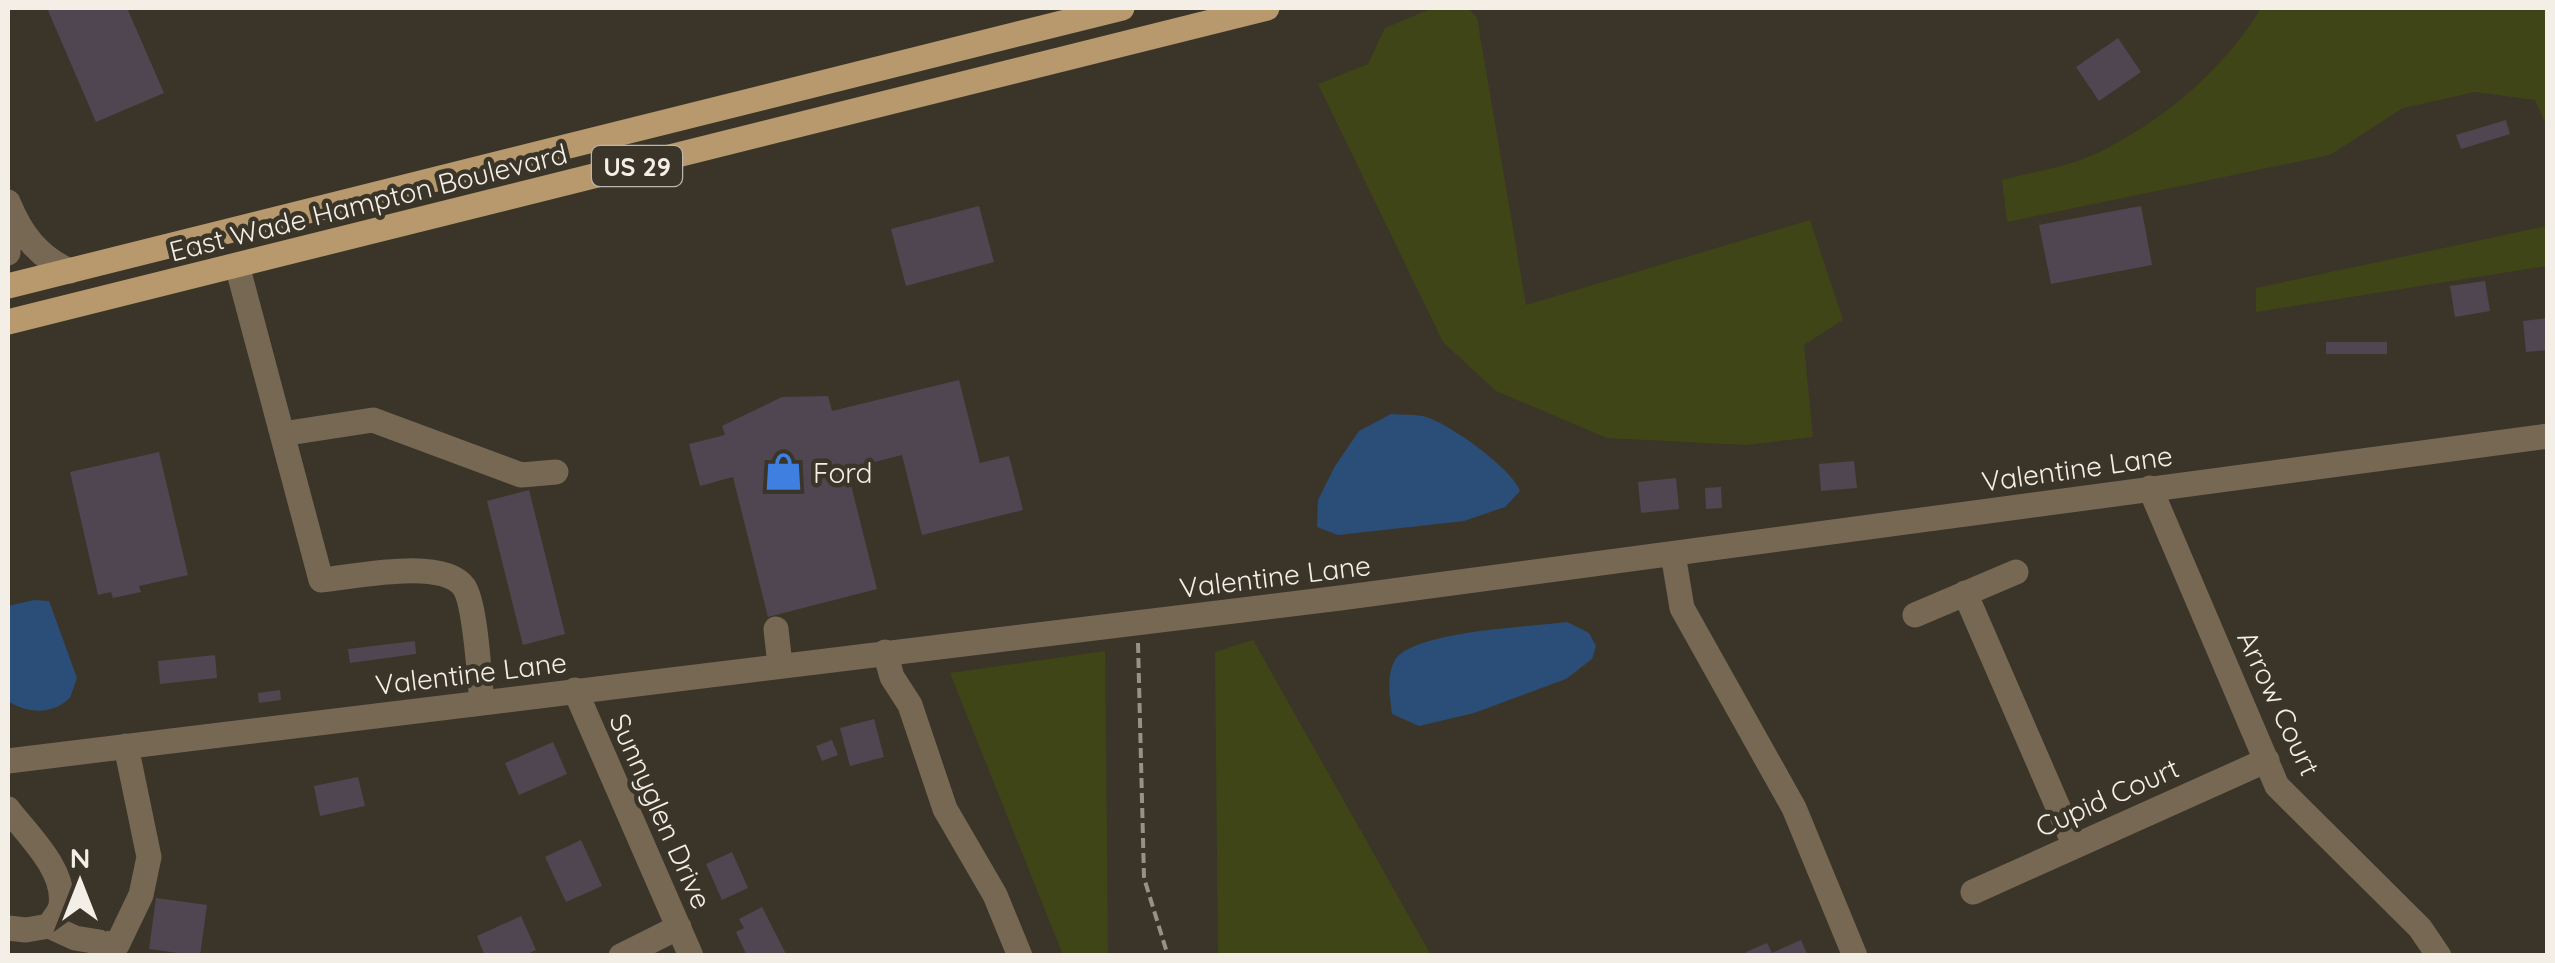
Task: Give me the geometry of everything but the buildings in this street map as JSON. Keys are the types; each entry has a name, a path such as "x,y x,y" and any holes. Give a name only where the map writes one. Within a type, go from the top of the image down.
{"main road":[{"name":"East Wade Hampton Boulevard","path":"8,286 1122,8"},
{"name":"East Wade Hampton Boulevard","path":"8,322 1267,8"},
{"path":"229,232 237,265"}],"street":[{"path":"8,210 37,251 49,262 70,271"},
{"path":"8,240 8,253"},
{"path":"237,265 321,580 418,570 449,574 466,588 482,702"},
{"path":"282,434 373,420 521,475 556,472"},
{"name":"Valentine Lane","path":"8,761 1136,624 2548,436"},
{"name":"Arrow Court","path":"2150,488 2278,786 2420,928 2439,956"},
{"path":"1673,554 1682,608 1794,808 1855,956"},
{"path":"1915,615 2016,572"},
{"path":"1966,594 2074,844"},
{"path":"776,629 780,665"},
{"path":"885,652 892,677 916,721 946,809 994,895 1020,956"},
{"name":"Sunnyglen Drive","path":"574,690 691,956"},
{"path":"8,928 49,926 75,938 117,945 141,895 148,857 126,746"},
{"name":"Cupid Court","path":"1973,892 2267,760"},
{"path":"8,809 50,865 60,888 61,908 49,926"},
{"path":"621,956 679,928"}],"path":[{"path":"1136,624 1144,878 1168,956"}],"green space":[{"path":"1433,8 1468,8 1477,18 1526,305 1810,220 1843,320 1804,345 1813,437 1746,445 1607,438 1496,391 1443,342 1318,84 1368,64 1385,28"},
{"path":"2261,8 2547,8 2547,127 2535,100 2475,92 2403,108 2330,155 2007,222 2002,180 2082,159 2142,128 2209,74"},
{"path":"2547,226 2547,266 2256,312 2256,288"},
{"path":"1253,640 1431,955 1218,955 1215,652"},
{"path":"1105,651 1108,955 1063,955 950,673"}],"water":[{"path":"1391,414 1422,416 1446,426 1492,459 1520,491 1505,507 1464,521 1338,535 1317,527 1318,500 1335,466 1359,431"},
{"path":"49,601 77,678 70,698 39,711 8,701 8,606"},
{"path":"1567,622 1589,633 1596,646 1592,659 1566,679 1474,713 1419,726 1392,714 1390,673 1395,660 1406,650 1448,637"}],"place":[{"name":"Ford","path":"783,472"}]}
